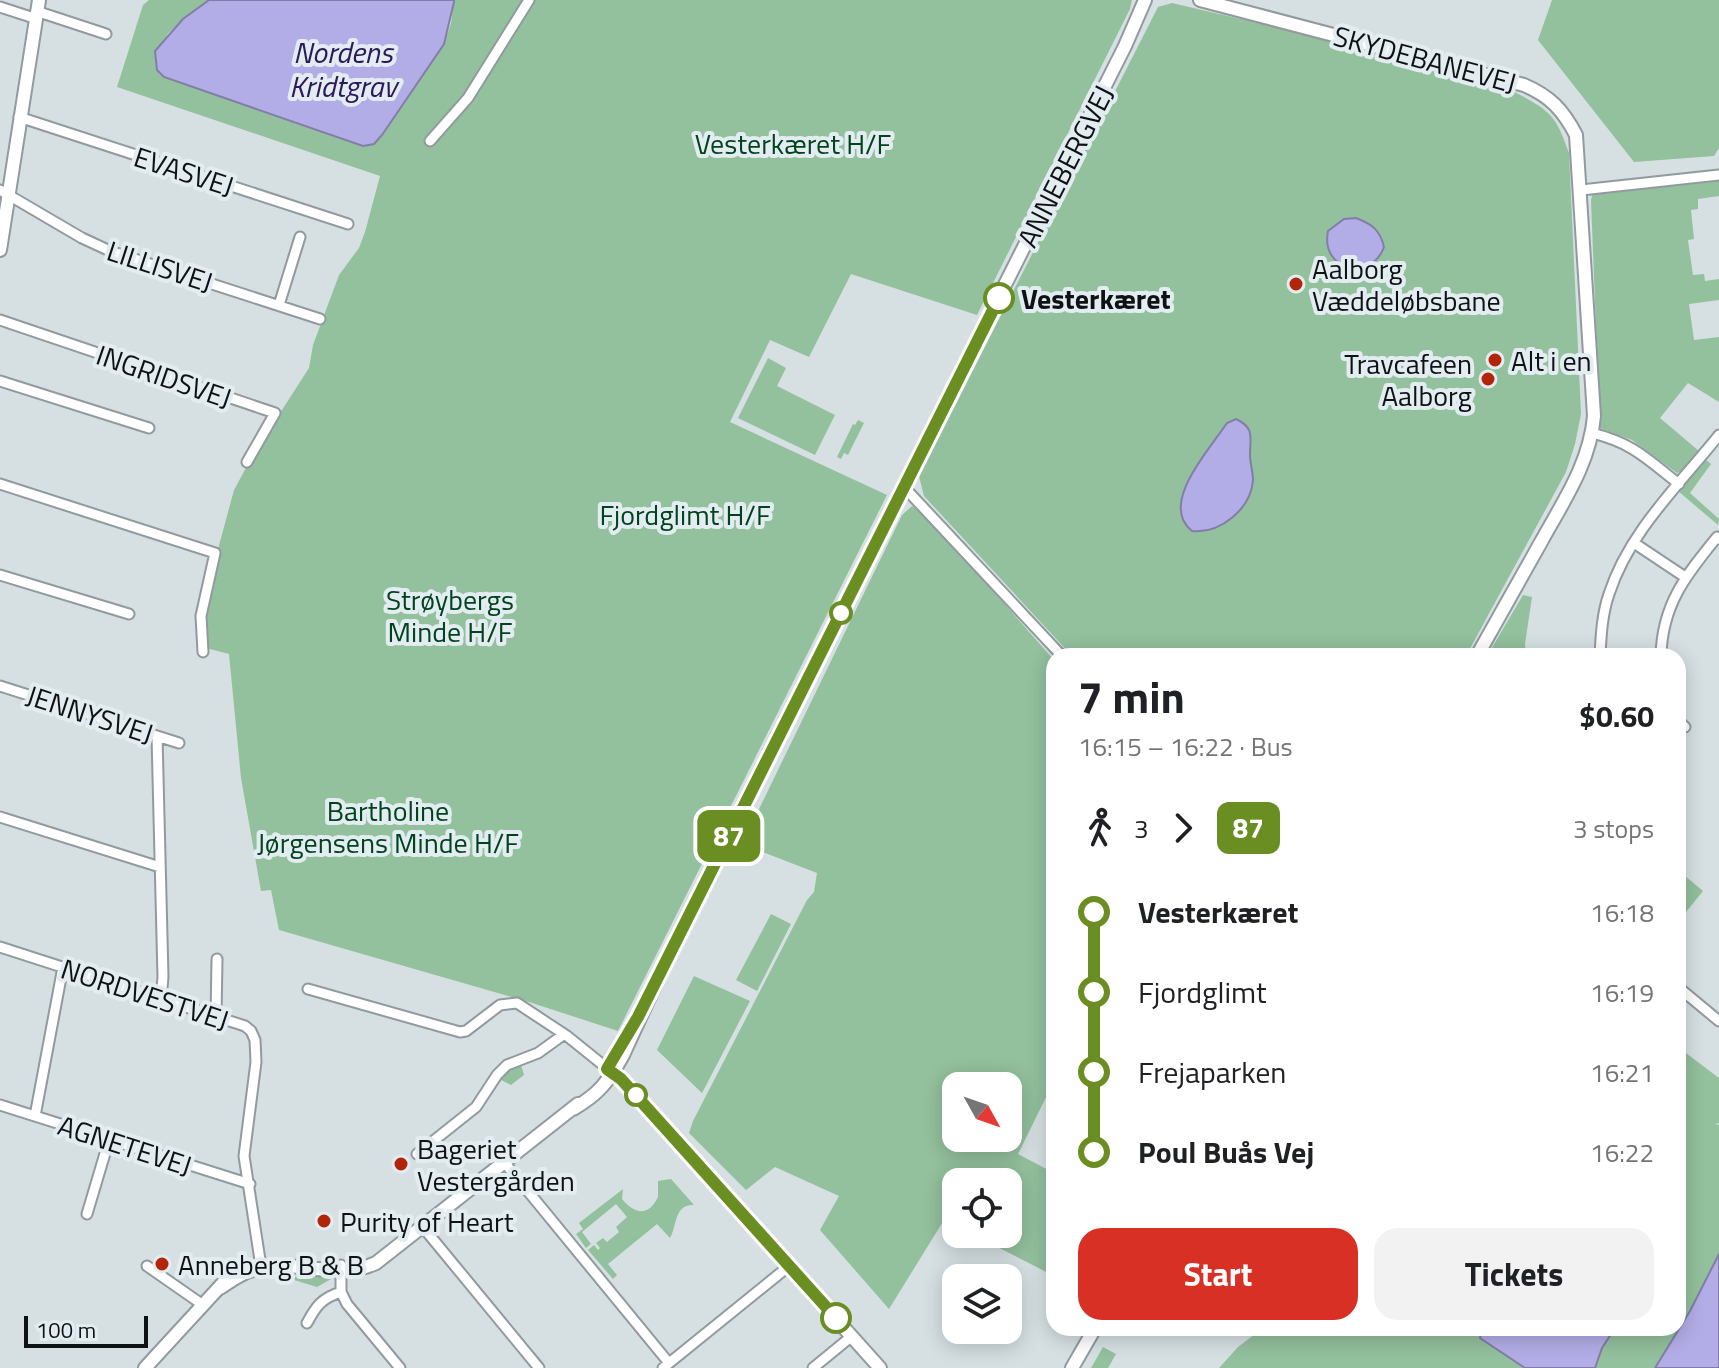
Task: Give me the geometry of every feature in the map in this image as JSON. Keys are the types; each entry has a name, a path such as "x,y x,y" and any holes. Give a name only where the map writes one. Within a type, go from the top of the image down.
{"street":[{"path":"430,141 468,98 529,0"},
{"name":"ANNEBERGVEJ","path":"220,1288 252,1270 269,1267 368,1266 573,1109 610,1071 1119,60 1145,0"},
{"name":"SKYDEBANEVEJ","path":"1200,0 1491,76 1537,91 1558,106 1576,135 1594,416 1592,433 1585,459 1567,495 1481,648"},
{"path":"0,7 36,10 106,34"},
{"path":"0,250 4,192 36,10"},
{"name":"EVASVEJ","path":"19,117 348,224"},
{"path":"1581,190 1719,175"},
{"name":"LILLISVEJ","path":"4,192 110,251 320,319"},
{"path":"279,305 300,237"},
{"name":"INGRIDSVEJ","path":"0,320 275,413 247,462"},
{"path":"0,381 149,428"},
{"path":"1592,433 1620,440 1632,447 1679,484"},
{"path":"1601,648 1608,597 1618,570 1634,543 1719,435"},
{"path":"0,484 215,553 201,616 203,652"},
{"path":"904,487 1055,648"},
{"path":"1663,648 1672,602 1685,577 1717,537 1719,539"},
{"path":"1634,543 1685,577"},
{"path":"0,575 129,614"},
{"name":"JENNYSVEJ","path":"0,686 179,743"},
{"path":"157,736 161,999"},
{"path":"0,817 160,867"},
{"name":"NORDVESTVEJ","path":"0,947 245,1026 251,1031 255,1040 256,1062 244,1156 260,1260"},
{"path":"216,1017 217,959"},
{"path":"35,1116 63,967"},
{"path":"308,989 460,1032 466,1031 500,1005 517,1003 567,1036 641,1101 880,1368"},
{"path":"1686,994 1719,1021"},
{"path":"417,1154 476,1107 507,1065 538,1053 563,1035"},
{"name":"AGNETEVEJ","path":"0,1105 250,1184"},
{"path":"87,1214 109,1140"},
{"path":"504,1162 666,1366 789,1266"},
{"path":"422,1226 539,1368"},
{"name":"ANNEBERGVEJ","path":"145,1368 238,1269 260,1260 277,1259 341,1268"},
{"path":"147,1266 203,1305"},
{"path":"341,1268 341,1292 347,1304 400,1368"},
{"path":"307,1323 318,1304 326,1297 341,1292"},
{"path":"813,1368 852,1336"},
{"path":"1072,1368 1090,1336"},
{"path":"1081,1368 1099,1336"}],"green space":[{"path":"149,0 209,0 167,35 164,77 363,146 382,135 444,44 454,0 1132,0 977,315 851,274 809,357 770,340 730,422 887,495 618,1031 279,930 271,890 261,891 241,778 229,654 206,648 208,586 234,490 309,368 313,345 339,275 359,248 365,232 380,176 117,87 143,5"},
{"path":"1552,0 1719,0 1719,148 1714,156 1634,162 1538,40"},
{"name":"Aalborg Væddeløbsbane","path":"1172,3 1310,35 1513,91 1550,114 1560,129 1569,153 1581,414 1566,472 1470,648 1065,648 924,496 919,476 1158,7"},
{"path":"1719,181 1719,196 1698,199 1698,209 1691,210 1694,239 1688,240 1693,275 1704,274 1705,281 1719,279 1719,300 1689,304 1694,340 1719,337 1719,402 1688,383 1660,418 1699,451 1677,473 1632,440 1600,428 1591,201 1592,195"},
{"path":"768,358 786,368 777,386 835,415 815,455 738,418"},
{"path":"858,420 864,423 848,455 844,453 841,459 837,457 853,424"},
{"path":"1705,459 1711,464 1690,493 1719,519 1718,525 1678,491"},
{"path":"912,506 924,513 1046,651 1046,1097 1022,1146 1022,1072 942,1072 942,1152 1019,1152 1046,1169 1046,1272 999,1248 1022,1248 1022,1168 942,1168 942,1223 889,1309 820,1230 839,1196 775,1167 746,1190 689,1133 807,900 814,892 817,873 742,844 902,515"},
{"path":"1523,595 1532,597 1525,648 1492,648"},
{"path":"1686,877 1703,891 1686,912"},
{"path":"771,914 791,924 757,991 736,980"},
{"path":"694,976 750,1001 702,1093 657,1050"},
{"path":"1686,1053 1719,1078 1719,1123 1715,1124 1719,1125 1719,1254 1686,1318"},
{"path":"521,1065 524,1075 511,1085 499,1079"},
{"path":"671,1179 694,1205 679,1212 670,1238 657,1224 608,1264 617,1275 613,1279 588,1250 594,1245 598,1250 600,1248 596,1243 603,1238 607,1242 619,1232 616,1227 627,1217 616,1204 582,1232 591,1244 586,1248 576,1234 583,1229 579,1223 623,1189 622,1199 627,1204 637,1210 646,1210 658,1197 658,1181"},
{"path":"297,1273 333,1278 317,1287 294,1280"},
{"path":"1252,1336 1675,1336 1655,1368 1219,1368"},
{"path":"1103,1347 1116,1354 1108,1368 1091,1368"}],"water":[{"name":"Nordens Kridtgrav","path":"209,0 454,2 444,44 382,135 374,144 363,146 164,77 157,70 155,51 183,19"},
{"path":"1356,218 1374,228 1384,247 1378,258 1359,268 1339,263 1328,245 1328,231 1344,219"},
{"path":"1236,419 1246,426 1250,434 1251,491 1247,501 1232,518 1213,528 1192,531 1183,520 1181,506 1184,492 1199,461 1227,423"},
{"path":"1719,1254 1719,1368 1655,1368 1675,1336 1686,1336 1686,1318"},
{"path":"1610,1336 1595,1368 1525,1368 1480,1338"}],"bus line":[{"name":"87","path":"836,1318 621,1079 607,1069 638,1017 999,298"}],"place":[{"name":"Aalborg Væddeløbsbane","path":"1296,284"},
{"name":"Vesterkæret","path":"999,298"},
{"name":"Alt i en","path":"1495,360"},
{"name":"Travcafeen Aalborg","path":"1488,379"},
{"name":"Bageriet Vestergården","path":"401,1164"},
{"name":"Purity of Heart","path":"324,1221"},
{"name":"Anneberg B & B","path":"162,1264"}],"park label":[{"name":"Vesterkæret H/F","path":"793,143"},
{"name":"Fjordglimt H/F","path":"685,514"},
{"name":"Strøybergs Minde H/F","path":"450,615"},
{"name":"Bartholine Jørgensens Minde H/F","path":"388,826"}]}
